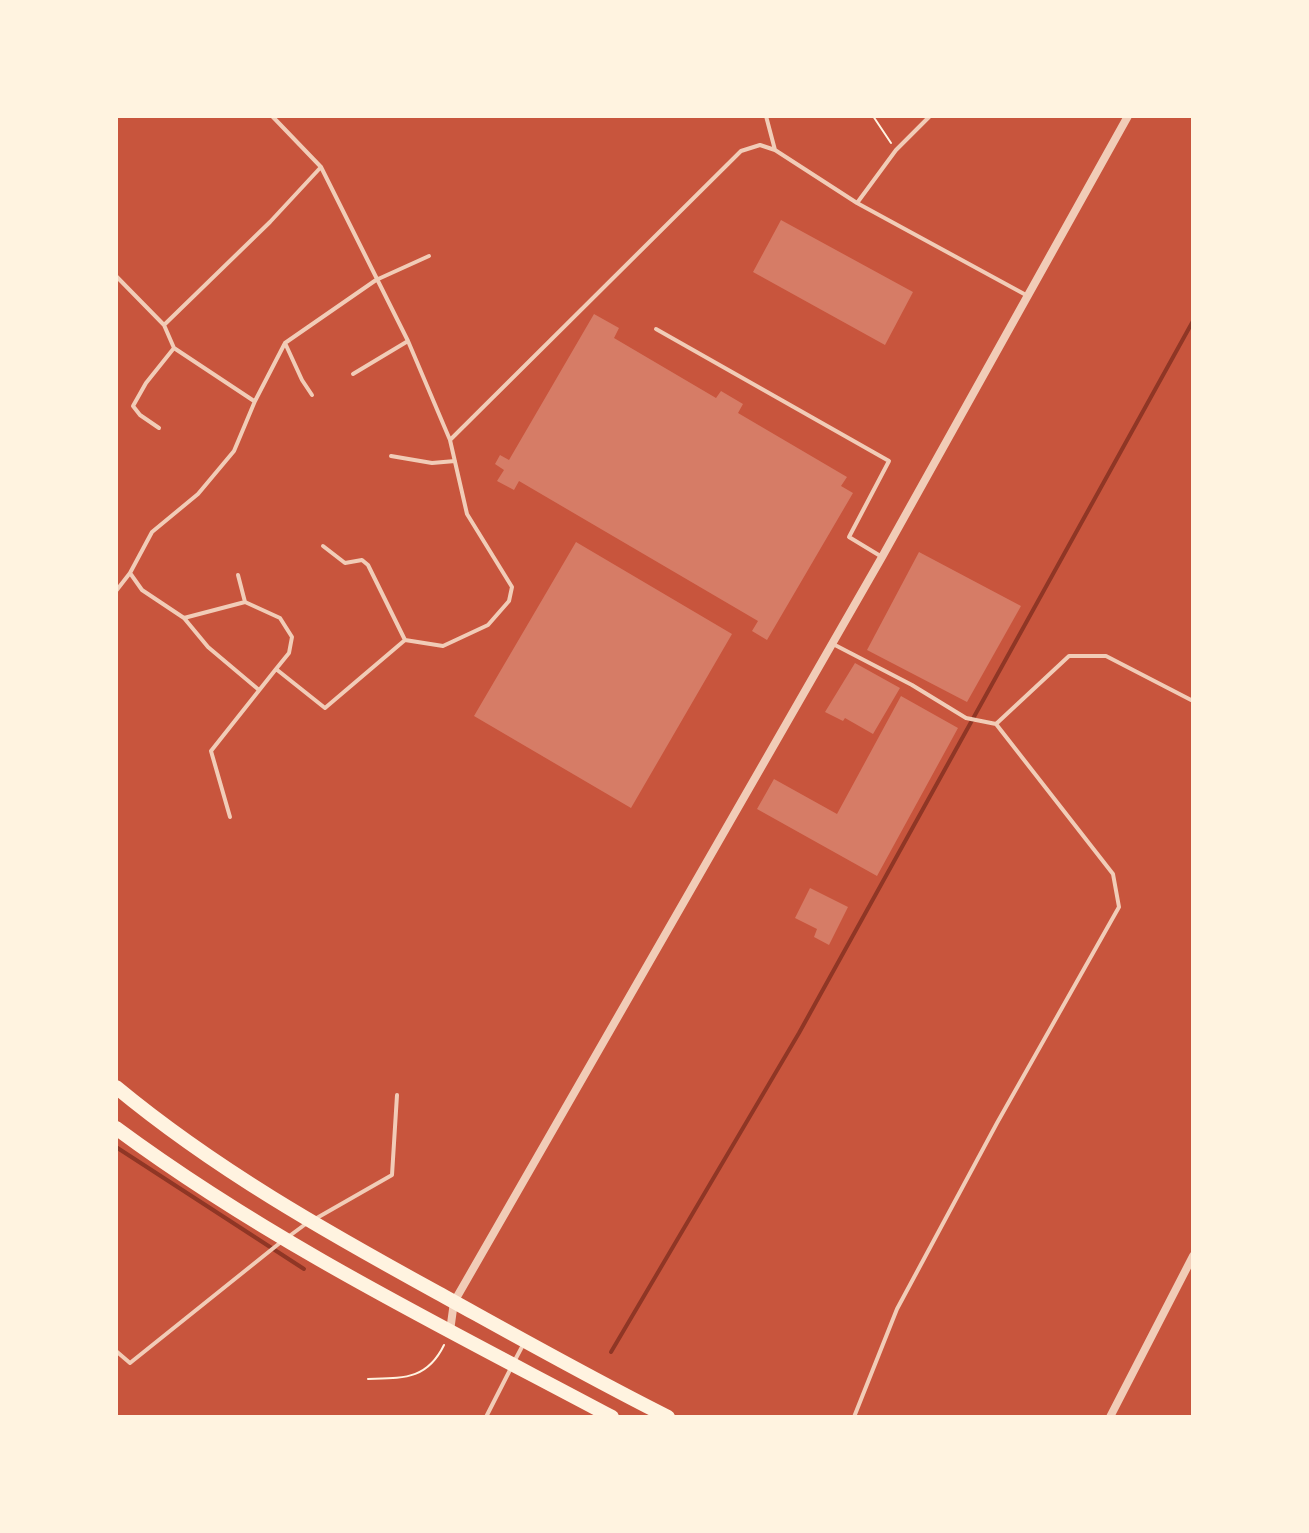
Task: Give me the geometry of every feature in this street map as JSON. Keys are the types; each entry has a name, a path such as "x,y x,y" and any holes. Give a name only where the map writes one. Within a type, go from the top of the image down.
{"main road":[{"path":"116,1087 232,1174 309,1222 668,1417"},
{"path":"116,1128 174,1171 285,1239 612,1417"}],"street":[{"path":"450,1331 454,1302 833,644 1128,116"},
{"path":"1110,1417 1193,1256"}],"lane":[{"path":"272,116 321,167 408,341 450,440 467,514 512,587 509,601 488,625 443,646 405,640 325,708 276,669"},
{"path":"766,116 775,150"},
{"path":"857,203 896,150 930,116"},
{"path":"450,440 741,151 760,145 775,150 857,203 1026,295"},
{"path":"164,325 270,222 321,167"},
{"path":"116,591 130,573 152,532 198,494 234,451 285,343 376,280 429,256"},
{"path":"116,276 164,325 174,348 255,401"},
{"path":"656,329 889,461 849,537 882,557"},
{"path":"353,374 408,341"},
{"path":"285,343 312,395"},
{"path":"159,428 133,406 146,383 174,348"},
{"path":"391,456 432,463 455,461"},
{"path":"323,546 345,563 362,560 368,565 405,640"},
{"path":"130,573 142,590 184,618 208,647 259,690"},
{"path":"238,575 245,602"},
{"path":"184,618 245,602 280,618 292,637 289,653 211,751 230,817"},
{"path":"833,644 912,685 966,718 996,724 1113,874 1119,907 897,1309 854,1417"},
{"path":"996,724 1069,656 1106,656 1193,701"},
{"path":"116,1351 130,1363 285,1239 392,1175 397,1095"},
{"path":"486,1417 525,1341"}],"path":[{"path":"873,116 896,150"},
{"path":"368,1379 412,1378 437,1359 450,1331"}],"building":[{"path":"781,220 913,292 885,345 753,272"},
{"path":"594,314 619,328 614,338 716,398 721,391 743,404 738,413 847,477 841,486 853,493 767,640 752,631 758,621 519,481 514,490 497,481 504,470 495,464 500,455 509,460"},
{"path":"576,542 732,634 631,808 474,716"},
{"path":"919,552 1021,606 967,702 867,650"},
{"path":"855,663 900,688 873,734 845,718 843,721 825,712"},
{"path":"901,696 958,728 877,876 757,809 774,779 837,814"},
{"path":"810,888 848,907 829,945 814,937 817,929 795,918"}],"waterway":[{"path":"611,1352 799,1033 1193,321"},
{"path":"116,1147 304,1269"}]}
